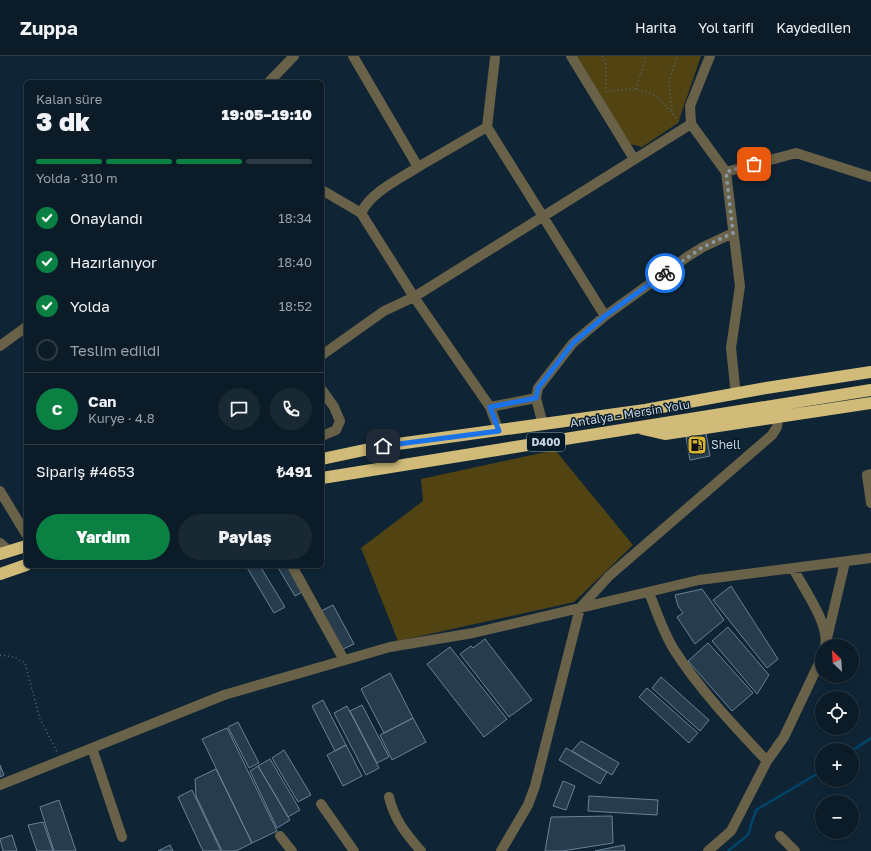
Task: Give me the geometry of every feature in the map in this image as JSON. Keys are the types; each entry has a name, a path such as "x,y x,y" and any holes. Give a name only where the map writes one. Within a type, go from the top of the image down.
{"highway":[{"path":"645,410 735,386 871,364"},
{"name":"Antalya - Mersin Yolu","path":"324,459 383,446 645,410 766,388 871,372"},
{"name":"Antalya - Mersin Yolu","path":"324,478 871,390"},
{"path":"636,427 665,434 871,403"},
{"path":"5,553 24,547"},
{"path":"0,574 24,566"}],"street":[{"path":"271,80 294,56"},
{"path":"354,56 418,167"},
{"path":"571,56 634,159"},
{"path":"710,56 690,106 688,126 726,172 740,286 732,348 735,386"},
{"path":"496,57 487,128 605,316"},
{"path":"324,354 384,311 414,297 688,126"},
{"path":"361,213 374,196 418,167 487,128"},
{"path":"726,172 796,153 871,177"},
{"path":"324,191 361,213 414,297 490,407 499,431"},
{"path":"543,425 536,398 538,388 573,343 605,316 687,256 733,233"},
{"path":"0,346 24,328"},
{"path":"324,393 334,407 340,421 336,430 324,435"},
{"path":"490,407 536,398"},
{"path":"501,851 528,805 535,786 580,608 609,576 772,435 777,427 778,417"},
{"path":"871,474 867,475 871,503"},
{"path":"0,491 24,531"},
{"path":"0,543 5,553"},
{"path":"0,785 224,695 390,647 473,633 699,580 871,558"},
{"path":"827,639 844,562"},
{"path":"293,568 344,660"},
{"path":"793,568 821,619 825,639"},
{"path":"649,592 661,624 674,648 736,729 767,762"},
{"path":"708,851 731,830 767,762 784,737 815,672"},
{"path":"92,748 122,837"},
{"path":"389,797 400,826 421,851"},
{"path":"320,804 354,851"},
{"path":"280,836 292,851"},
{"path":"780,836 795,851"}],"path":[{"path":"602,56 606,66 606,92"},
{"path":"636,89 646,56"},
{"path":"672,112 669,80 678,56"},
{"path":"598,100 606,92 627,88 636,89 658,97 688,126"},
{"path":"0,655 14,657 25,663 40,719 61,760"}],"shaded area":[{"path":"576,56 701,56 678,123 642,147 630,144"},
{"path":"555,450 633,545 574,602 398,641 361,548 423,501 421,479"}],"building":[{"path":"706,433 710,456 690,460 686,437"},
{"path":"247,568 261,568 285,607 274,613"},
{"path":"278,568 290,568 304,591 295,596"},
{"path":"731,586 778,659 767,668 713,600"},
{"path":"702,589 724,620 695,644 677,617 683,613 678,606 675,595"},
{"path":"333,605 354,644 341,650 321,611"},
{"path":"728,627 769,675 757,694 712,641"},
{"path":"485,639 532,700 509,717 460,654 471,646 473,648"},
{"path":"708,643 753,693 732,711 688,661"},
{"path":"450,647 507,719 484,737 427,664"},
{"path":"390,673 413,718 384,733 361,689"},
{"path":"661,677 709,720 700,731 652,688"},
{"path":"647,688 698,733 689,743 639,697"},
{"path":"323,700 346,745 335,751 312,706"},
{"path":"362,705 389,757 377,763 350,711"},
{"path":"347,706 379,768 366,775 334,713"},
{"path":"413,718 426,742 392,760 380,735"},
{"path":"238,722 259,763 249,768 228,727"},
{"path":"227,728 277,831 252,843 202,739"},
{"path":"581,741 619,763 612,775 572,751"},
{"path":"346,745 362,776 343,786 327,755"},
{"path":"566,748 607,772 600,784 559,760"},
{"path":"284,750 311,795 298,802 272,758"},
{"path":"270,759 300,810 288,817 258,766"},
{"path":"0,765 4,775 0,777"},
{"path":"258,766 290,820 277,828 250,771"},
{"path":"216,769 252,843 236,851 222,851 196,796 195,779"},
{"path":"563,781 575,786 566,810 553,806"},
{"path":"192,790 221,851 203,851 178,797"},
{"path":"589,796 658,800 657,815 588,811"},
{"path":"59,800 76,851 54,851 40,807"},
{"path":"612,816 613,843 562,851 545,851 551,817"},
{"path":"43,822 53,851 37,851 28,825"},
{"path":"12,835 17,851 3,851 0,839"},
{"path":"170,845 173,851 158,851"},
{"path":"624,845 625,851 595,851"}],"waterway":[{"path":"859,746 871,738"},
{"path":"728,851 748,835 756,810 815,775"}],"way so far":[{"path":"665,273 687,256 722,237 733,233 726,172 754,164"}],"place":[{"name":"Shell","path":"697,445"}],"route":[{"path":"383,446 499,431 490,407 536,398 538,388 573,343 605,316 665,273"}]}
